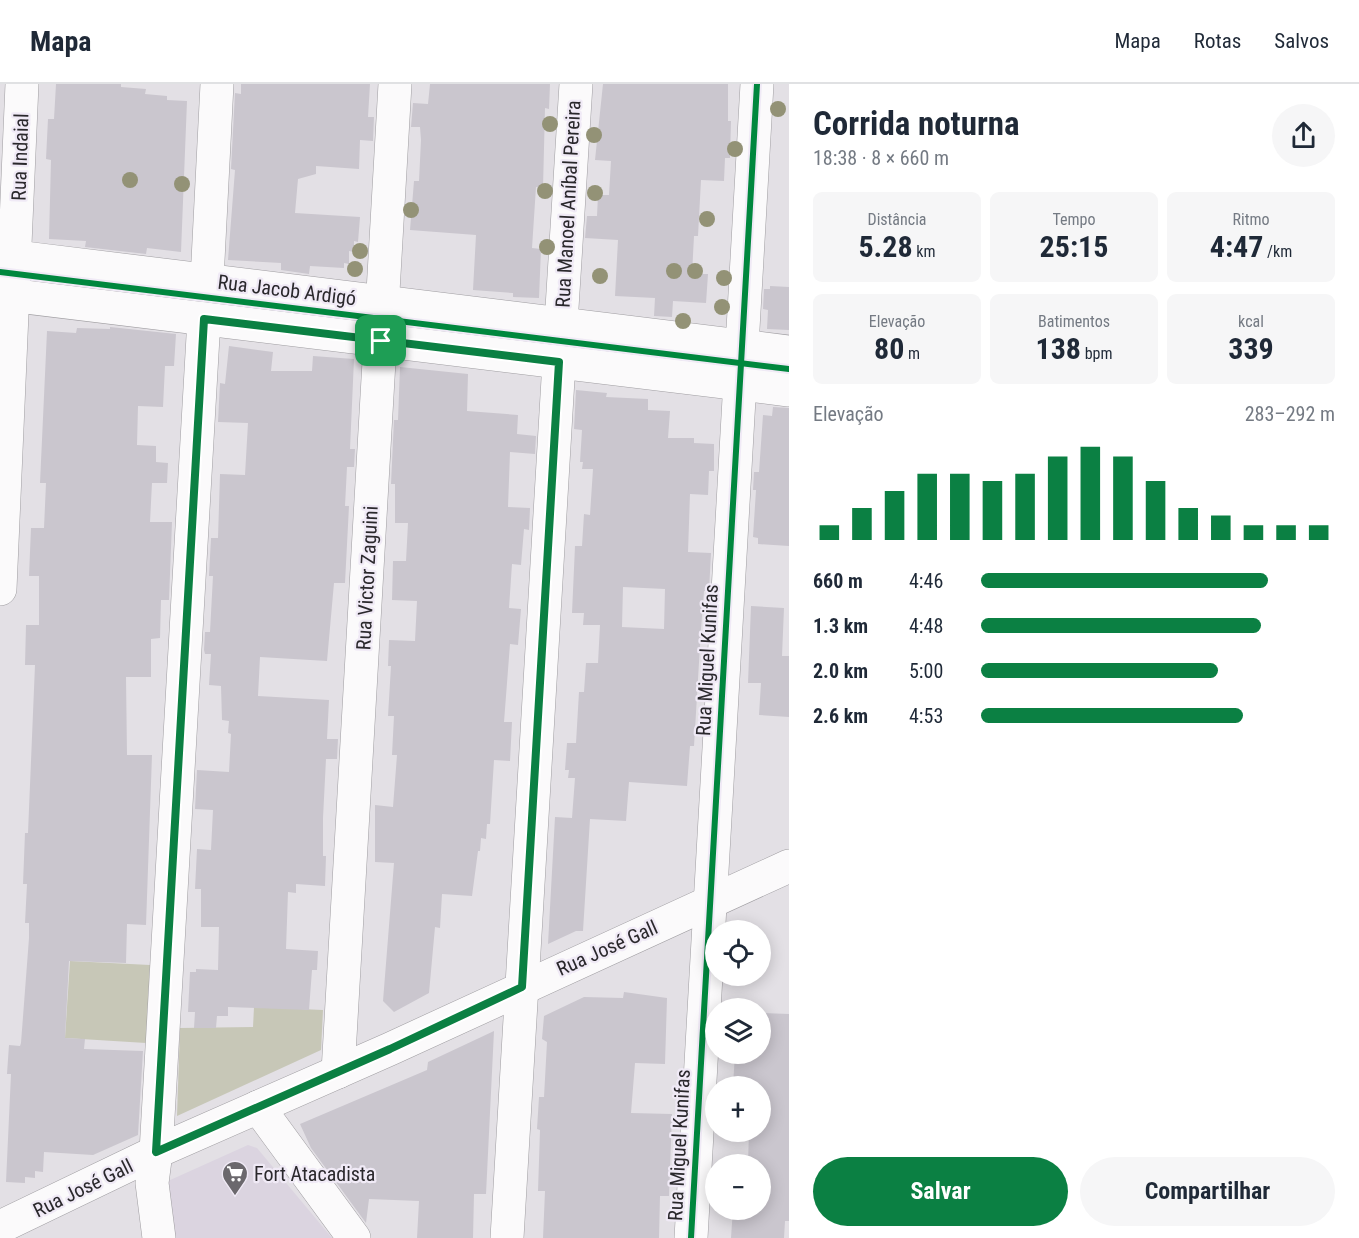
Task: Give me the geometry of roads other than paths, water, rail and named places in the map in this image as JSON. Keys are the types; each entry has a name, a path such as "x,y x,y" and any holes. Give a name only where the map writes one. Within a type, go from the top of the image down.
{"street":[{"name":"Rua Indaial","path":"0,589 8,256 22,84"},
{"path":"207,280 217,84"},
{"name":"Rua Victor Zaguini","path":"338,1071 395,84"},
{"name":"Rua Manoel Aníbal Pereira","path":"561,324 576,84"},
{"name":"Rua Miguel Kunifas","path":"691,1238 757,84"},
{"name":"Rua Jacob Ardigó","path":"8,256 789,352"},
{"name":"Rua Jacob Ardigó","path":"7,294 789,390"},
{"path":"159,1238 152,1183 156,1152 204,319"},
{"path":"507,1238 559,362"},
{"name":"Rua José Gall","path":"0,1227 156,1152 789,866"},
{"path":"258,1107 354,1238"}],"place":[{"name":"Fort Atacadista","path":"235,1197"}]}
